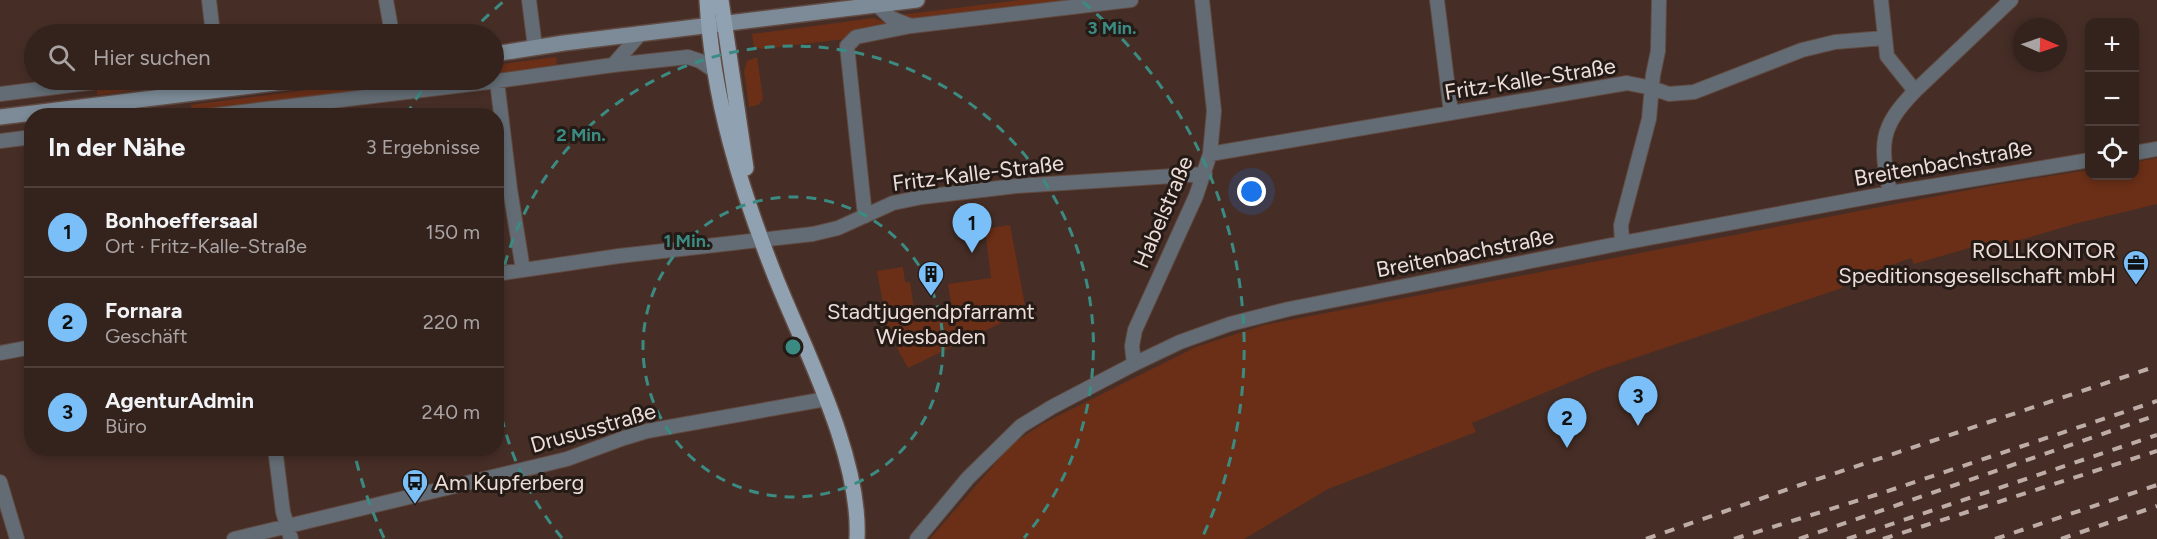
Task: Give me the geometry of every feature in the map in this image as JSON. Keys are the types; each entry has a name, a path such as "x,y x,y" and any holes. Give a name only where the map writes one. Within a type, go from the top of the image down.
{"main road":[{"path":"707,0 717,24 755,221"},
{"path":"721,0 717,24 715,71 729,137 761,241 826,399 841,442 856,513 857,539"},
{"path":"504,52 641,33 917,0"},
{"path":"73,108 218,90"},
{"path":"0,117 24,114"}],"street":[{"path":"208,0 212,24"},
{"path":"386,0 390,24"},
{"path":"529,0 535,47"},
{"path":"865,216 847,46 856,36 911,26 1131,0"},
{"name":"Habelstraße","path":"1134,364 1132,346 1135,330 1205,174 1210,154 1214,128 1214,103 1202,0"},
{"path":"1437,0 1451,113"},
{"path":"1622,243 1621,225 1649,119 1658,51 1659,0"},
{"path":"1881,0 1888,59 1915,91"},
{"path":"1890,193 1885,160 1886,130 1896,112 2011,0"},
{"path":"877,5 891,18 911,26"},
{"path":"613,65 641,33"},
{"name":"Fritz-Kalle-Straße","path":"1210,154 1627,83 1669,94 1694,92 1802,50 1843,41 1884,38"},
{"path":"504,80 688,57 700,61 715,71"},
{"path":"0,94 32,90"},
{"path":"281,108 425,90"},
{"path":"498,90 500,108"},
{"path":"0,141 24,138"},
{"path":"504,139 523,270"},
{"path":"2139,152 2157,149"},
{"name":"Breitenbachstraße","path":"917,539 974,470 1022,426 1052,407 1134,364 1206,332 1257,316 1622,243 1890,193 2085,161"},
{"name":"Fritz-Kalle-Straße","path":"504,273 619,256 826,232 893,203 922,197 1016,186 1205,174"},
{"path":"0,353 24,348"},
{"name":"Drususstraße","path":"234,539 289,532 567,459 647,431 826,399"},
{"path":"276,456 283,512 289,532"},
{"path":"0,482 17,539"}],"shaded area":[{"path":"1019,0 1092,0 912,21 900,15"},
{"path":"874,18 891,25 845,39 763,49 754,47 752,34"},
{"path":"556,57 557,66 504,73 504,64"},
{"path":"757,57 763,99 758,105 749,107 744,71 747,61"},
{"path":"97,90 137,90 97,95"},
{"path":"306,90 369,90 224,108 191,108 191,105"},
{"path":"2157,158 2157,204 2078,223 2000,246 1997,240 1914,264 1911,258 1842,283 1842,288 1599,370 1472,423 1476,432 1328,489 1244,539 930,539 1011,445 1042,424 1196,347 1264,325 1995,185 2085,171 2085,180 2139,180 2139,161"},
{"path":"1010,225 1026,311 908,368 888,331 877,271 903,267 905,282 910,282 915,315 952,310 948,284 991,278 985,229"}],"railway":[{"path":"1646,539 2157,366"},
{"path":"1734,539 1882,493 2157,401"},
{"path":"1799,539 2157,415"},
{"path":"1847,539 2157,435"},
{"path":"1883,539 2157,451"},
{"path":"1995,539 2157,485"},
{"path":"2061,539 2157,506"}],"place":[{"name":"Bonhoeffersaal","path":"972,253"},
{"name":"ROLLKONTOR Speditionsgesellschaft mbH","path":"2136,286"},
{"name":"Stadtjugendpfarramt Wiesbaden","path":"931,297"},
{"name":"AgenturAdmin","path":"1638,426"},
{"name":"Fornara","path":"1567,448"},
{"name":"Am Kupferberg","path":"415,505"}]}
